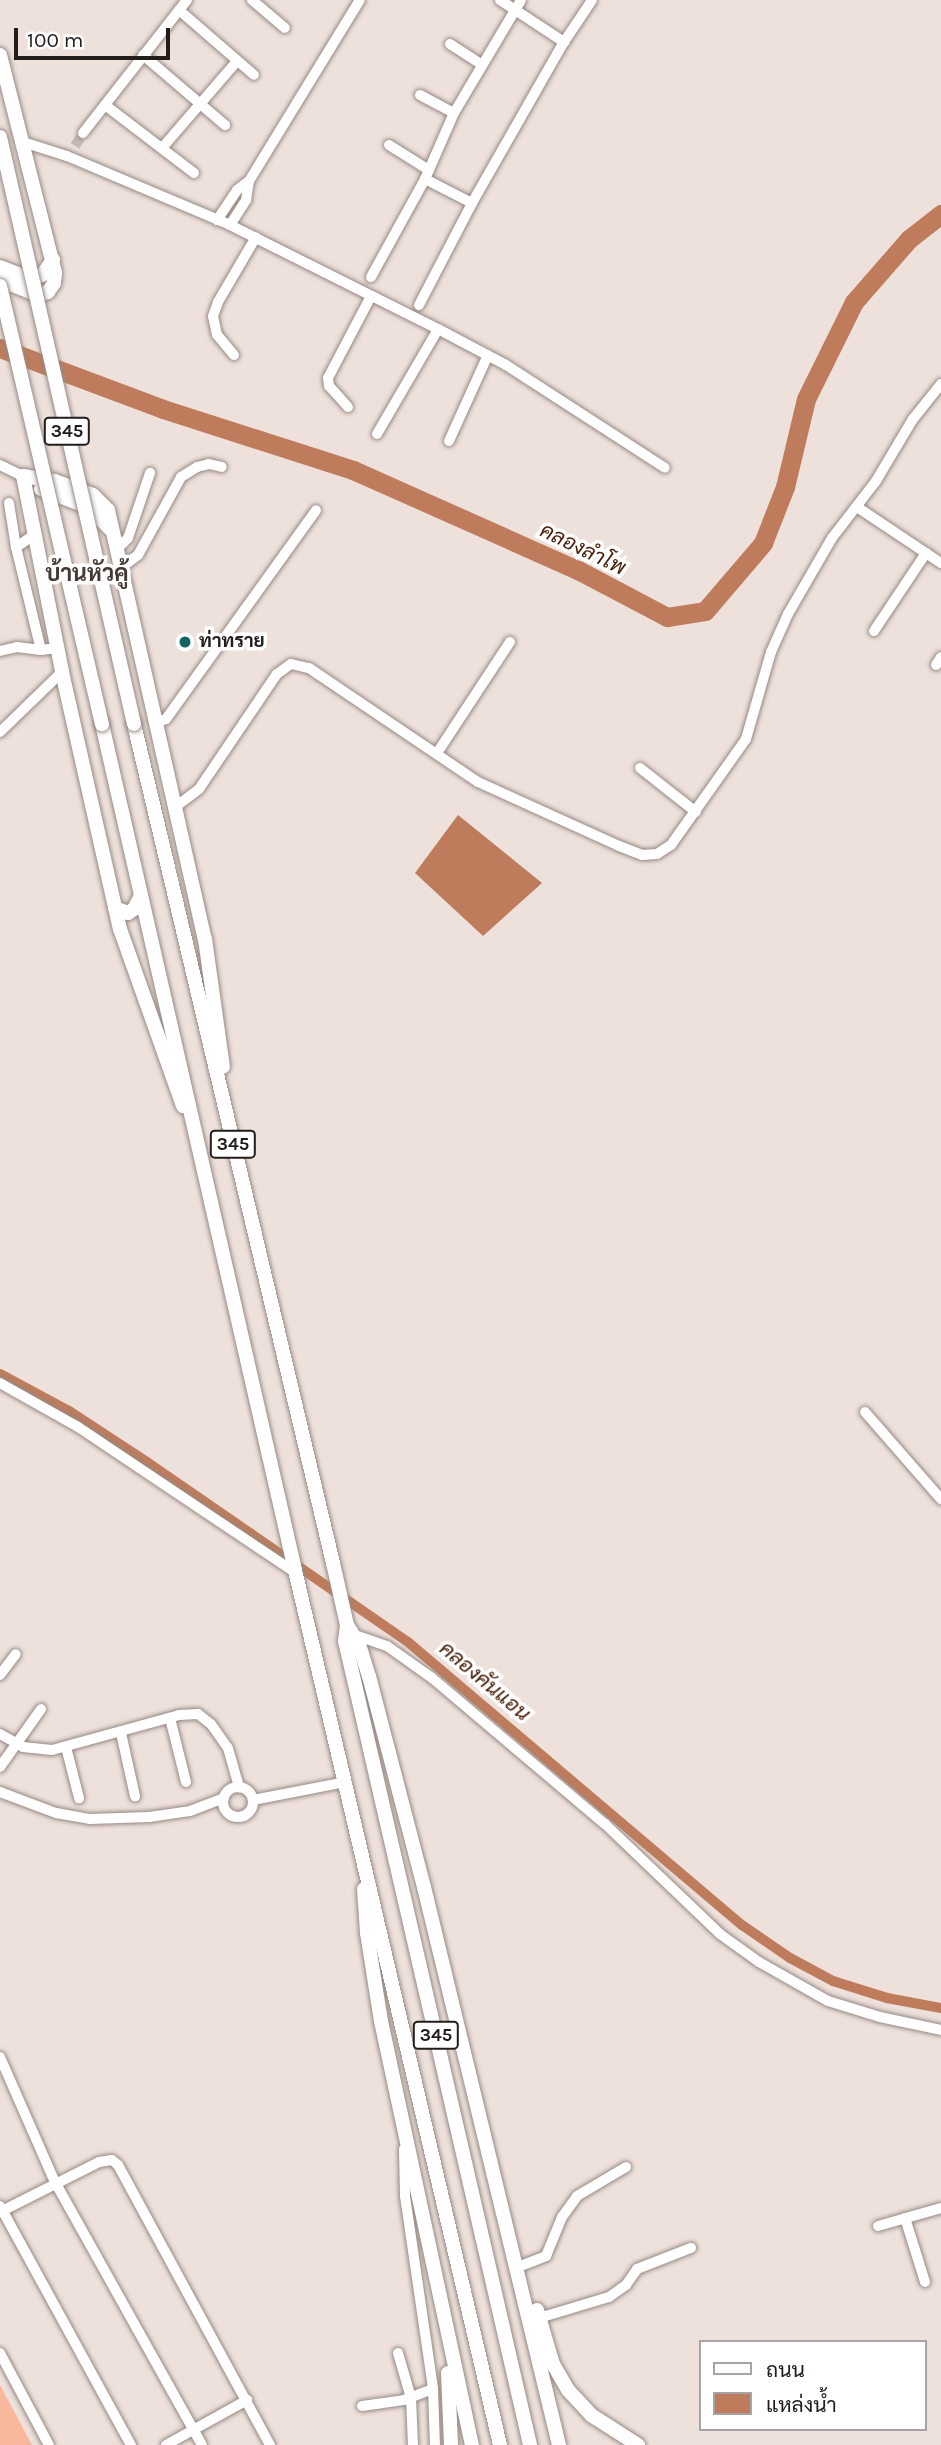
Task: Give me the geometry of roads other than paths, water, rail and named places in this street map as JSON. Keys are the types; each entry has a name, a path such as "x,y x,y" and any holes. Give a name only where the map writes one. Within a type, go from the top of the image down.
{"main road":[{"path":"0,55 53,260 54,283 48,292 38,295 0,280"},
{"name":"345","path":"0,137 134,724 333,1563 530,2445"},
{"path":"0,267 32,279 42,275 53,260"},
{"name":"345","path":"0,286 196,1128 295,1570 500,2445"},
{"path":"23,476 62,672 115,908 177,1090 196,1128"},
{"path":"23,476 47,493 88,507 116,542 198,910 236,1159"},
{"path":"115,908 128,913 134,909 141,896"},
{"path":"179,915 191,919 198,910"},
{"name":"345","path":"347,1626 410,1834 559,2445"},
{"name":"345","path":"363,1853 373,1973 404,2135 472,2445"},
{"path":"474,2090 553,2364 568,2390 591,2415 638,2445"},
{"path":"439,2295 452,2414 451,2445"},
{"path":"540,2361 565,2445"}],"street":[{"path":"83,133 187,0"},
{"path":"252,0 285,28"},
{"path":"217,220 237,190 249,181 360,0"},
{"path":"500,0 518,5 564,42"},
{"path":"419,305 472,203 564,42 592,0"},
{"path":"371,278 427,174 454,113 518,5"},
{"path":"179,10 254,75"},
{"path":"450,44 481,64"},
{"path":"143,55 225,125"},
{"path":"162,148 237,61"},
{"path":"420,95 454,113"},
{"path":"105,105 194,173"},
{"path":"23,142 67,156 230,225 438,329 488,355 574,407 666,468"},
{"path":"389,145 472,203"},
{"path":"67,156 75,146"},
{"path":"230,225 246,200 249,181"},
{"path":"234,355 217,335 213,316 218,302 256,237"},
{"path":"348,407 329,386 328,378 371,296"},
{"path":"377,434 438,329"},
{"path":"449,441 488,355"},
{"path":"174,808 200,789 276,674 291,664 309,668 478,782 642,855 657,854 671,845 746,739 771,652 788,614 832,538 876,481 913,419 941,384"},
{"path":"122,567 138,555 181,477 197,467 209,464 222,467"},
{"path":"0,465 23,476"},
{"path":"116,542 128,538 150,473"},
{"path":"9,503 16,547 41,650"},
{"path":"857,507 941,563"},
{"path":"157,722 166,719 316,510"},
{"path":"16,547 34,535"},
{"path":"874,631 926,553"},
{"path":"437,753 510,642"},
{"path":"0,651 17,648 57,648"},
{"path":"0,732 62,672"},
{"path":"640,768 696,812"},
{"path":"0,1383 78,1427 295,1570"},
{"path":"865,1412 941,1499"},
{"path":"347,1626 387,1646 432,1678 595,1816 720,1934 759,1962 828,2001 880,2017 941,2030"},
{"path":"0,1675 16,1654"},
{"path":"0,1767 41,1709"},
{"path":"0,1734 23,1747 52,1750 170,1718 198,1714 211,1724 228,1748 239,1787"},
{"path":"170,1718 186,1782"},
{"path":"121,1733 135,1796"},
{"path":"66,1747 79,1798"},
{"path":"253,1800 346,1782"},
{"path":"0,1792 55,1813 90,1819 149,1817 190,1811 224,1798 230,1790 239,1787 248,1790 253,1800 248,1812 236,1816 225,1808 224,1798"},
{"path":"0,2057 55,2182 202,2445"},
{"path":"404,2135 405,2196 433,2389 435,2445"},
{"path":"131,2445 1,2210 105,2160 118,2165 270,2445"},
{"path":"523,2265 546,2256 562,2217 577,2196 626,2167"},
{"path":"878,2225 941,2208"},
{"path":"905,2218 925,2282"},
{"path":"539,2318 609,2297 626,2285 637,2269 691,2248"},
{"path":"0,2353 49,2445"},
{"path":"398,2353 411,2398 413,2445"},
{"path":"362,2406 411,2398 433,2389"},
{"path":"166,2445 247,2400"}],"water":[{"path":"458,815 542,883 483,936 415,873"}],"waterway":[{"name":"คลองลำโพ","path":"0,348 163,409 353,470 578,570 667,617 705,611 763,543 785,487 806,399 854,302 909,239 941,214"},
{"name":"คลองคันแอน","path":"0,1374 69,1411 147,1462 408,1642 742,1925 790,1958 833,1981 887,1998 941,2008"}],"tunnel":[{"path":"75,146 83,133"}],"place":[{"name":"ท่าทราย","path":"185,642"}],"district":[{"name":"บ้านหัวคู้","path":"87,574"}]}
